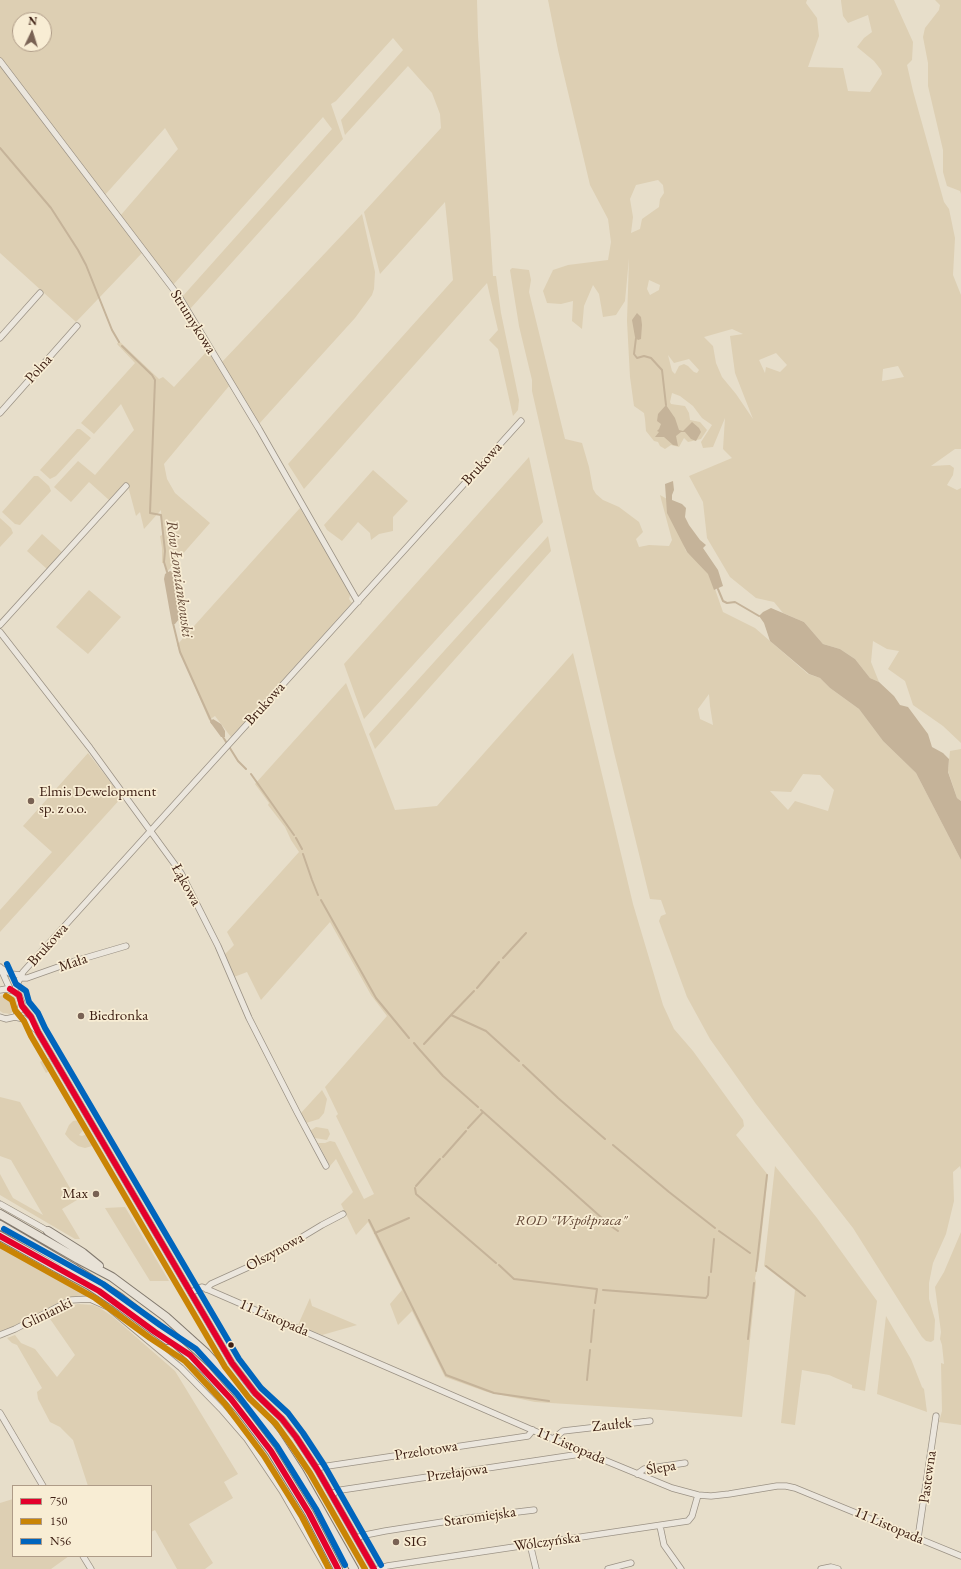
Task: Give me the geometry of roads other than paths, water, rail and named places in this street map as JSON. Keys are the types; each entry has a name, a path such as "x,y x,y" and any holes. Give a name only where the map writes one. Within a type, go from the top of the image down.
{"highway":[{"path":"0,1214 112,1277"},
{"path":"0,1225 80,1272 119,1297 190,1355 231,1399 271,1451 306,1508 338,1569"},
{"path":"48,1231 83,1253 112,1277 143,1298 206,1353 243,1394 293,1461 354,1569"},
{"path":"0,1236 89,1285 122,1306 155,1332 190,1355"}],"street":[{"name":"Strumykowa","path":"0,61 180,298 259,429 358,602"},
{"path":"0,338 40,293"},
{"name":"Polna","path":"0,412 77,326"},
{"name":"Brukowa","path":"12,990 20,977 521,421"},
{"path":"0,625 126,486"},
{"name":"Łąkowa","path":"0,632 52,697 151,831 180,873 218,946 249,1018 326,1166"},
{"name":"Mała","path":"20,977 27,978 74,961 126,946"},
{"path":"1,967 11,974 20,977"},
{"path":"1,967 12,990 20,998 22,1006 31,1017 38,1032 237,1370 255,1393 288,1426 317,1469 374,1569"},
{"path":"0,990 12,990"},
{"path":"0,1017 6,1019 15,1016 22,1006"},
{"path":"15,1016 24,1019 38,1032"},
{"path":"0,1204 48,1231"},
{"name":"Olszynowa","path":"206,1289 211,1284 264,1260 343,1214"},
{"path":"192,1292 202,1287 206,1289"},
{"name":"11 Listopada","path":"206,1289 553,1439 672,1488 698,1495 729,1494 786,1486 802,1490 961,1556"},
{"name":"Glinianki","path":"0,1335 15,1329 71,1300 90,1299 108,1307 198,1384 247,1439 282,1491 327,1569"},
{"path":"0,1413 41,1485"},
{"name":"Pastewna","path":"918,1538 936,1416"},
{"name":"Zaułek","path":"553,1439 563,1431 650,1421"},
{"name":"Przelotowa","path":"317,1469 321,1467 528,1436 533,1430"},
{"name":"Przełajowa","path":"331,1494 341,1490 574,1455 582,1451"},
{"name":"Ślepa","path":"637,1474 644,1469 685,1463"},
{"name":"Wólczyńska","path":"378,1569 530,1544 688,1521 696,1504 698,1495"},
{"name":"Staromiejska","path":"356,1538 384,1531 475,1517 534,1510"},
{"path":"660,1526 664,1545 681,1569"},
{"path":"530,1544 536,1569"},
{"path":"84,1557 91,1569"},
{"path":"608,1569 631,1563"},
{"path":"821,1569 831,1567 838,1569"}],"waterway":[{"name":"Rów Łomiankowski","path":"0,148 51,208 78,250 86,265 112,330 119,342"},
{"path":"636,338 634,354 637,358 644,356 651,358 662,370 666,405"},
{"name":"Rów Łomiankowski","path":"122,346 152,375 155,380 150,513 161,515 165,551 164,562 168,575"},
{"path":"718,589 723,601 727,603 735,602 759,616"},
{"name":"Rów Łomiankowski","path":"173,623 180,652 212,723"},
{"name":"Rów Łomiankowski","path":"223,737 238,761 246,769"},
{"name":"Rów Łomiankowski","path":"251,774 294,835"},
{"name":"Rów Łomiankowski","path":"296,838 302,849"},
{"name":"Rów Łomiankowski","path":"303,854 318,895"},
{"name":"Rów Łomiankowski","path":"321,900 376,998 409,1038"},
{"path":"503,958 526,933"},
{"path":"477,988 499,962"},
{"path":"451,1015 474,991"},
{"name":"Rów Łomiankowski","path":"424,1044 451,1015 486,1031 519,1061"},
{"name":"Rów Łomiankowski","path":"414,1043 419,1049"},
{"path":"419,1049 443,1076 478,1107"},
{"name":"Rów Łomiankowski","path":"523,1065 605,1139"},
{"path":"481,1110 603,1219"},
{"path":"468,1128 483,1112"},
{"path":"443,1157 466,1131"},
{"name":"Rów Łomiankowski","path":"613,1145 715,1228"},
{"path":"416,1186 440,1159"},
{"path":"756,1271 767,1175"},
{"path":"415,1188 416,1194 496,1263"},
{"path":"375,1233 409,1218"},
{"path":"369,1220 446,1375 494,1393 549,1401"},
{"path":"608,1224 618,1231"},
{"name":"Rów Łomiankowski","path":"719,1231 750,1253"},
{"path":"711,1272 714,1239"},
{"path":"499,1265 514,1279 597,1289 595,1303"},
{"name":"Rów Łomiankowski","path":"766,1266 805,1296"},
{"path":"603,1290 706,1298 708,1295 709,1277"},
{"path":"748,1339 754,1283"},
{"path":"591,1342 594,1310"},
{"path":"587,1380 590,1350"}],"place":[{"name":"Elmis Dewelopment sp. z o.o.","path":"31,801"},
{"name":"Biedronka","path":"81,1016"},
{"name":"Max","path":"96,1194"},
{"name":"SIG","path":"396,1542"}],"park label":[{"name":"ROD \"Współpraca\"","path":"571,1221"}]}
